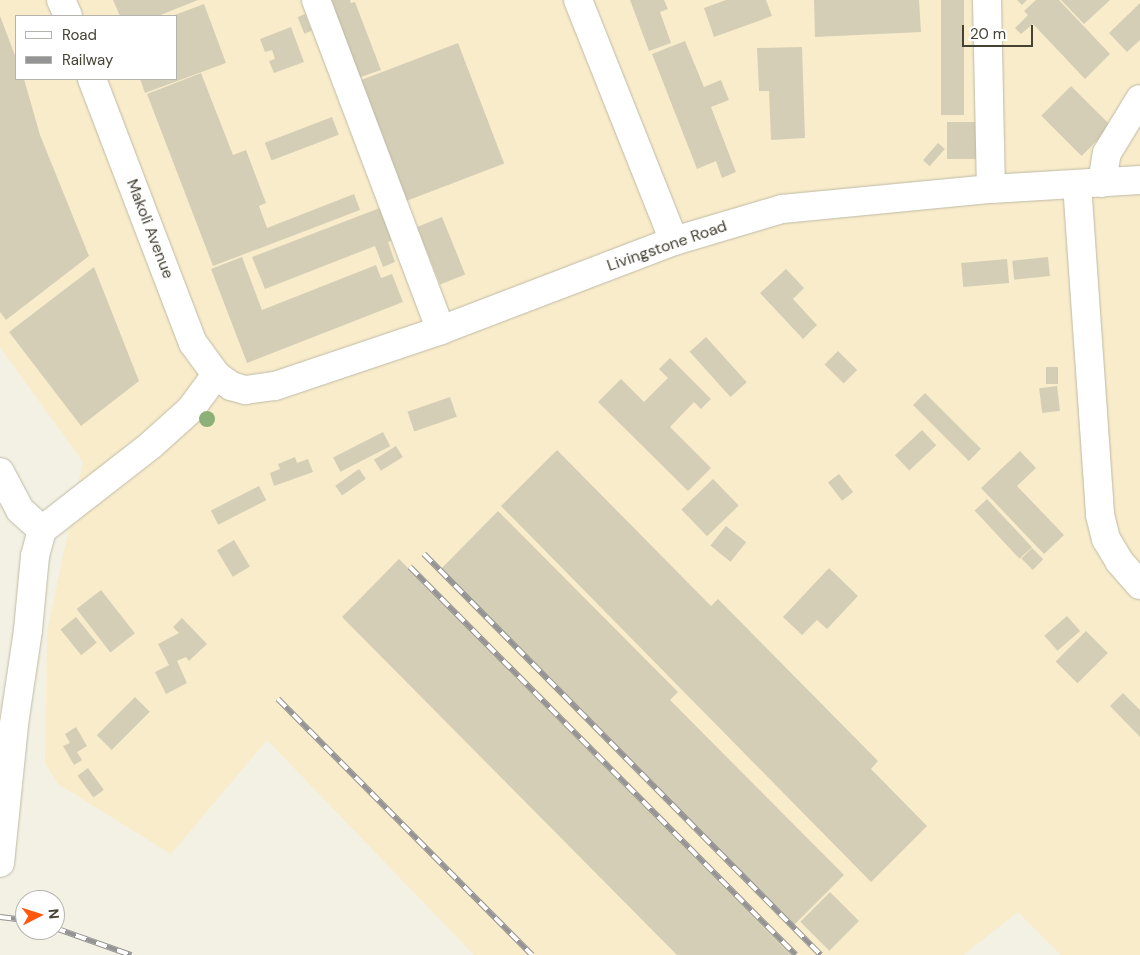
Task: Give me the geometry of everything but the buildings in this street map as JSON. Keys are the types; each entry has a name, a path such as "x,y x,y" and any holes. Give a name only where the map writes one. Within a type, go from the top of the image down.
{"street":[{"path":"61,0 68,15"},
{"path":"316,0 441,330"},
{"path":"578,0 674,241"},
{"path":"987,0 991,189"},
{"name":"Makoli Avenue","path":"92,80 194,343 216,375"},
{"path":"1140,99 1089,183 1100,515 1106,539 1119,561 1140,585"},
{"name":"Livingstone Road","path":"216,375 231,386 245,390 276,386 441,330 674,241 782,209 991,189 1140,180"},
{"path":"0,863 14,724 28,630 35,556 42,530 150,445 190,410 216,375"},
{"path":"0,472 20,510 42,530"}],"shaded area":[{"path":"0,0 1140,0 1140,955 1061,955 1018,912 963,955 474,955 267,740 171,854 58,784 45,763 47,632 83,462 0,347"}],"railway":[{"path":"424,554 821,955"},
{"path":"410,567 796,955"},
{"path":"278,699 532,955"},
{"path":"0,917 15,919"},
{"path":"65,932 131,955"}]}
